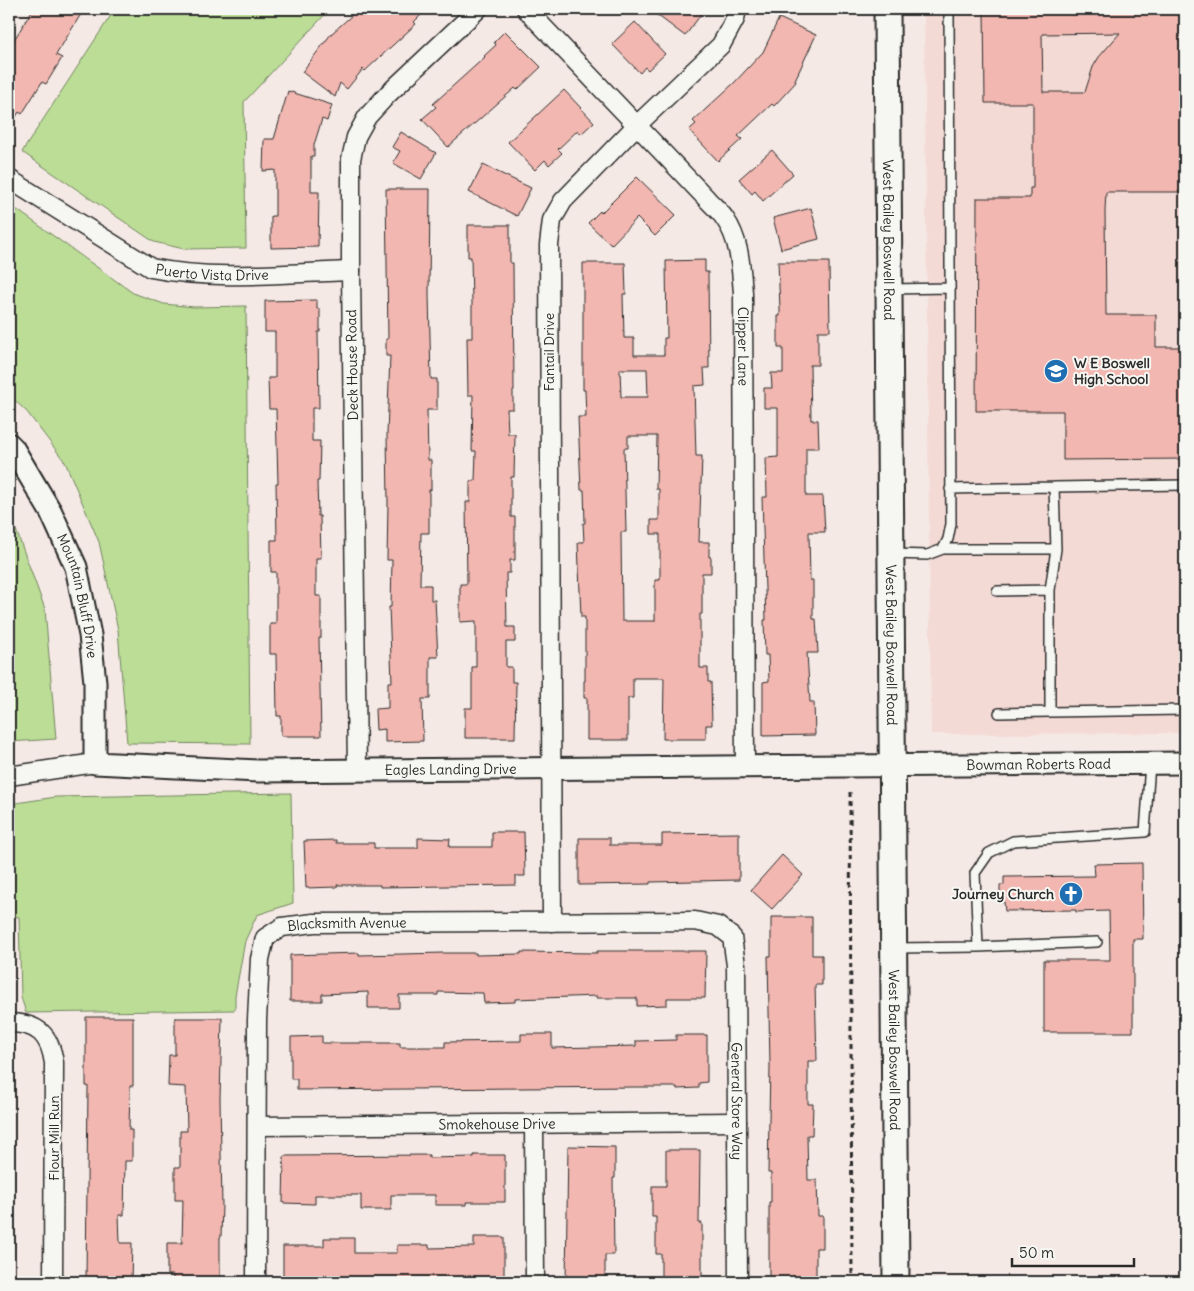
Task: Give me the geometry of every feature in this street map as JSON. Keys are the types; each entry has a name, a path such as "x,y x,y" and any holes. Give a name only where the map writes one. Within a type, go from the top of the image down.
{"main road":[{"name":"West Bailey Boswell Road","path":"887,9 894,765 893,948 896,1282"}],"street":[{"name":"Deck House Road","path":"357,770 351,159 356,137 367,117 388,94 478,9"},
{"name":"Clipper Lane","path":"526,9 725,219 735,239 740,262 743,302 744,767"},
{"name":"Fantail Drive","path":"552,922 549,245 552,220 564,201 637,125 721,45 735,19 737,9"},
{"name":"Puerto Vista Drive","path":"9,178 151,268 206,275 351,271"},
{"name":"Mountain Bluff Drive","path":"9,444 51,512 76,567 90,635 95,682 95,763"},
{"name":"Eagles Landing Drive","path":"9,776 95,763 258,772 894,765"},
{"name":"Bowman Roberts Road","path":"894,765 1185,764"},
{"name":"Blacksmith Avenue","path":"256,1282 258,1020 260,959 264,938 282,927 314,922 694,921 718,926"},
{"name":"General Store Way","path":"718,926 732,937 736,965 738,1282"},
{"name":"Flour Mill Run","path":"9,1023 33,1026 44,1035 52,1048 54,1064 53,1282"},
{"name":"Smokehouse Drive","path":"257,1126 737,1122"},
{"path":"534,1124 535,1282"}],"lane":[{"path":"943,549 948,539 950,524 950,9"},
{"path":"889,289 950,288"},
{"path":"950,489 1185,485"},
{"path":"1050,712 1050,590 1056,550 1054,487"},
{"path":"891,554 927,555 943,549 1056,550"},
{"path":"997,591 1050,590"},
{"path":"999,713 1185,710"},
{"path":"978,947 975,873 988,853 1013,841 1145,832 1150,764"},
{"path":"893,948 978,947 1096,942"}],"path":[{"path":"850,792 852,1282"}],"shaded area":[{"name":"W E Boswell High School","path":"924,9 1185,9 1185,733 931,734"}],"green space":[{"path":"115,9 330,9 244,102 246,248 184,249 154,242 22,152"},
{"path":"9,204 133,293 164,304 194,307 246,306 250,744 127,743 118,630 99,542 65,462 27,412 9,395"},
{"path":"9,514 45,609 56,739 9,742"},
{"path":"291,793 293,903 257,915 245,941 235,996 235,1010 26,1013 21,997 19,917 9,916 9,804 56,797"}],"building":[{"path":"33,9 84,9 56,55 62,58 46,84 42,82 22,114 19,112 9,128 9,48"},
{"path":"359,9 427,9 414,22 416,24 365,71 363,69 347,89 340,83 335,97 302,72 331,34"},
{"path":"649,9 705,9 685,36"},
{"path":"984,9 1185,9 1184,192 1106,192 1105,210 1106,315 1156,315 1156,347 1185,347 1185,459 1063,460 1063,411 976,411 977,198 1030,198 1030,188 1033,188 1033,103 985,103","holes":["1120,33 1099,57 1093,67 1085,92 1043,92 1042,34"]},
{"path":"779,18 816,35 795,80 796,82 774,106 772,104 738,136 742,139 718,161 689,130 696,124 693,121 734,83 763,52"},
{"path":"635,22 665,54 648,70 645,67 640,73 612,44"},
{"path":"505,31 541,67 517,90 515,88 448,147 422,119 436,107 433,104 485,57 496,45 494,42"},
{"path":"564,90 594,122 581,134 578,130 558,149 562,153 549,165 545,160 535,170 508,142"},
{"path":"288,91 332,105 327,121 322,119 314,145 314,156 311,156 311,192 319,192 318,247 271,248 271,216 275,216 275,170 263,171 264,139 274,139"},
{"path":"401,132 436,153 421,179 393,163 400,151 392,147"},
{"path":"772,150 793,174 763,201 755,191 752,194 739,179"},
{"path":"483,165 531,188 517,216 469,192"},
{"path":"637,177 676,215 655,236 637,218 611,245 588,223 600,211 601,213"},
{"path":"386,189 430,189 429,295 431,379 437,379 437,410 427,410 431,490 429,490 429,533 421,533 420,585 431,585 431,600 435,600 438,657 430,657 430,699 422,699 423,741 385,742 385,729 376,730 375,709 388,708 388,682 392,682 389,607 391,607 392,560 387,560 387,434 390,356 386,356 386,339 388,339"},
{"path":"811,208 819,239 781,249 773,218"},
{"path":"468,225 510,225 510,263 513,263 514,390 513,409 507,409 508,434 515,434 514,477 511,477 511,517 515,517 515,560 510,560 510,573 506,573 507,627 515,627 515,642 506,642 506,667 512,667 512,682 516,682 515,738 465,738 465,708 472,708 472,667 476,667 476,621 460,622 460,584 467,584 466,502 470,502 470,481 475,481 476,451 472,451 473,395 468,395 467,338 472,338 472,302 471,257 468,257"},
{"path":"705,260 705,272 708,272 709,368 704,368 705,385 694,386 696,456 702,456 699,542 709,542 709,557 711,557 711,573 702,573 700,668 708,668 708,682 711,682 712,725 706,725 706,739 663,739 664,678 633,678 633,698 628,698 628,740 587,740 587,698 584,698 585,617 581,617 578,542 584,542 583,523 585,523 584,490 581,490 578,417 586,417 585,390 583,390 583,263 625,263 626,294 623,294 624,338 634,338 634,355 664,355 664,338 667,338 666,261","holes":["620,369 647,369 648,397 621,397","628,436 657,436 656,489 659,489 659,520 651,520 651,534 660,534 660,580 655,580 655,621 622,621 621,532 626,532 624,448 628,448"]},
{"path":"778,262 829,262 830,331 818,331 818,365 810,365 811,420 818,420 819,448 806,448 806,496 823,496 825,532 809,532 810,580 813,580 813,619 816,619 818,653 807,653 810,702 814,702 815,735 763,736 763,682 769,681 768,655 765,655 764,620 766,620 762,497 767,497 766,458 778,457 778,408 764,408 764,388 772,388 771,373 783,373 783,348 778,348 778,316 780,316 780,309"},
{"path":"317,300 317,309 320,309 320,332 318,332 319,408 312,408 312,441 320,441 319,481 317,481 321,558 316,558 316,596 321,596 321,638 319,638 321,736 281,736 281,716 277,716 276,654 270,654 270,624 276,624 276,572 271,572 271,540 277,540 276,483 278,483 276,409 269,409 268,378 275,378 275,332 265,332 265,301"},
{"path":"492,832 524,832 525,876 516,876 516,885 380,887 380,885 337,885 337,887 306,888 304,841 336,840 336,843 374,843 374,848 418,848 418,838 450,839 449,847 492,847"},
{"path":"739,833 739,880 579,885 579,838 610,838 610,845 662,845 662,834"},
{"path":"782,855 803,875 772,909 751,890"},
{"path":"1142,863 1143,939 1133,939 1133,1032 1044,1032 1044,960 1110,960 1109,911 1005,911 1004,902 1000,903 1000,885 1004,885 1004,877 1095,876 1094,864"},
{"path":"771,917 812,917 812,955 822,955 822,985 815,985 817,1061 808,1061 808,1104 813,1104 812,1135 807,1135 808,1180 817,1180 818,1216 823,1216 823,1248 816,1248 816,1282 769,1282 771,1173 768,1173 770,1066 768,956 771,956"},
{"path":"597,951 706,951 705,998 667,998 667,1005 637,1006 637,998 597,998 597,996 515,999 515,1002 484,1003 483,993 438,992 438,995 399,995 399,1008 368,1008 368,992 322,994 322,1001 290,1001 290,955 476,953 476,955 521,954 521,952 597,953"},
{"path":"86,1017 133,1017 133,1086 130,1086 129,1130 132,1130 132,1161 125,1161 124,1215 119,1215 120,1243 132,1243 131,1282 86,1282 88,1086 86,1086"},
{"path":"175,1018 222,1018 220,1282 173,1282 173,1275 167,1275 167,1243 182,1243 183,1200 175,1200 175,1167 180,1167 180,1131 187,1131 186,1087 168,1086 169,1055 175,1055"},
{"path":"521,1034 552,1034 552,1048 636,1046 636,1041 676,1040 676,1035 707,1035 707,1082 699,1083 699,1088 677,1089 677,1087 637,1087 297,1090 297,1079 291,1079 291,1037 322,1036 322,1043 400,1043 400,1047 445,1047 445,1042 521,1041"},
{"path":"568,1146 615,1147 615,1178 613,1178 614,1255 605,1255 605,1282 566,1282"},
{"path":"666,1150 700,1150 699,1223 702,1223 702,1282 661,1282 661,1254 656,1254 656,1217 652,1217 652,1186 666,1186"},
{"path":"429,1155 429,1158 505,1155 505,1202 466,1202 466,1205 435,1205 435,1195 391,1195 391,1210 361,1210 361,1195 315,1195 315,1204 283,1203 284,1156"},
{"path":"474,1237 504,1237 504,1282 283,1282 283,1246 324,1246 324,1238 354,1238 354,1253 397,1253 397,1245 429,1245 429,1248 474,1247"}],"place":[{"name":"W E Boswell High School","path":"1056,371"},
{"name":"Journey Church","path":"1071,894"}]}
